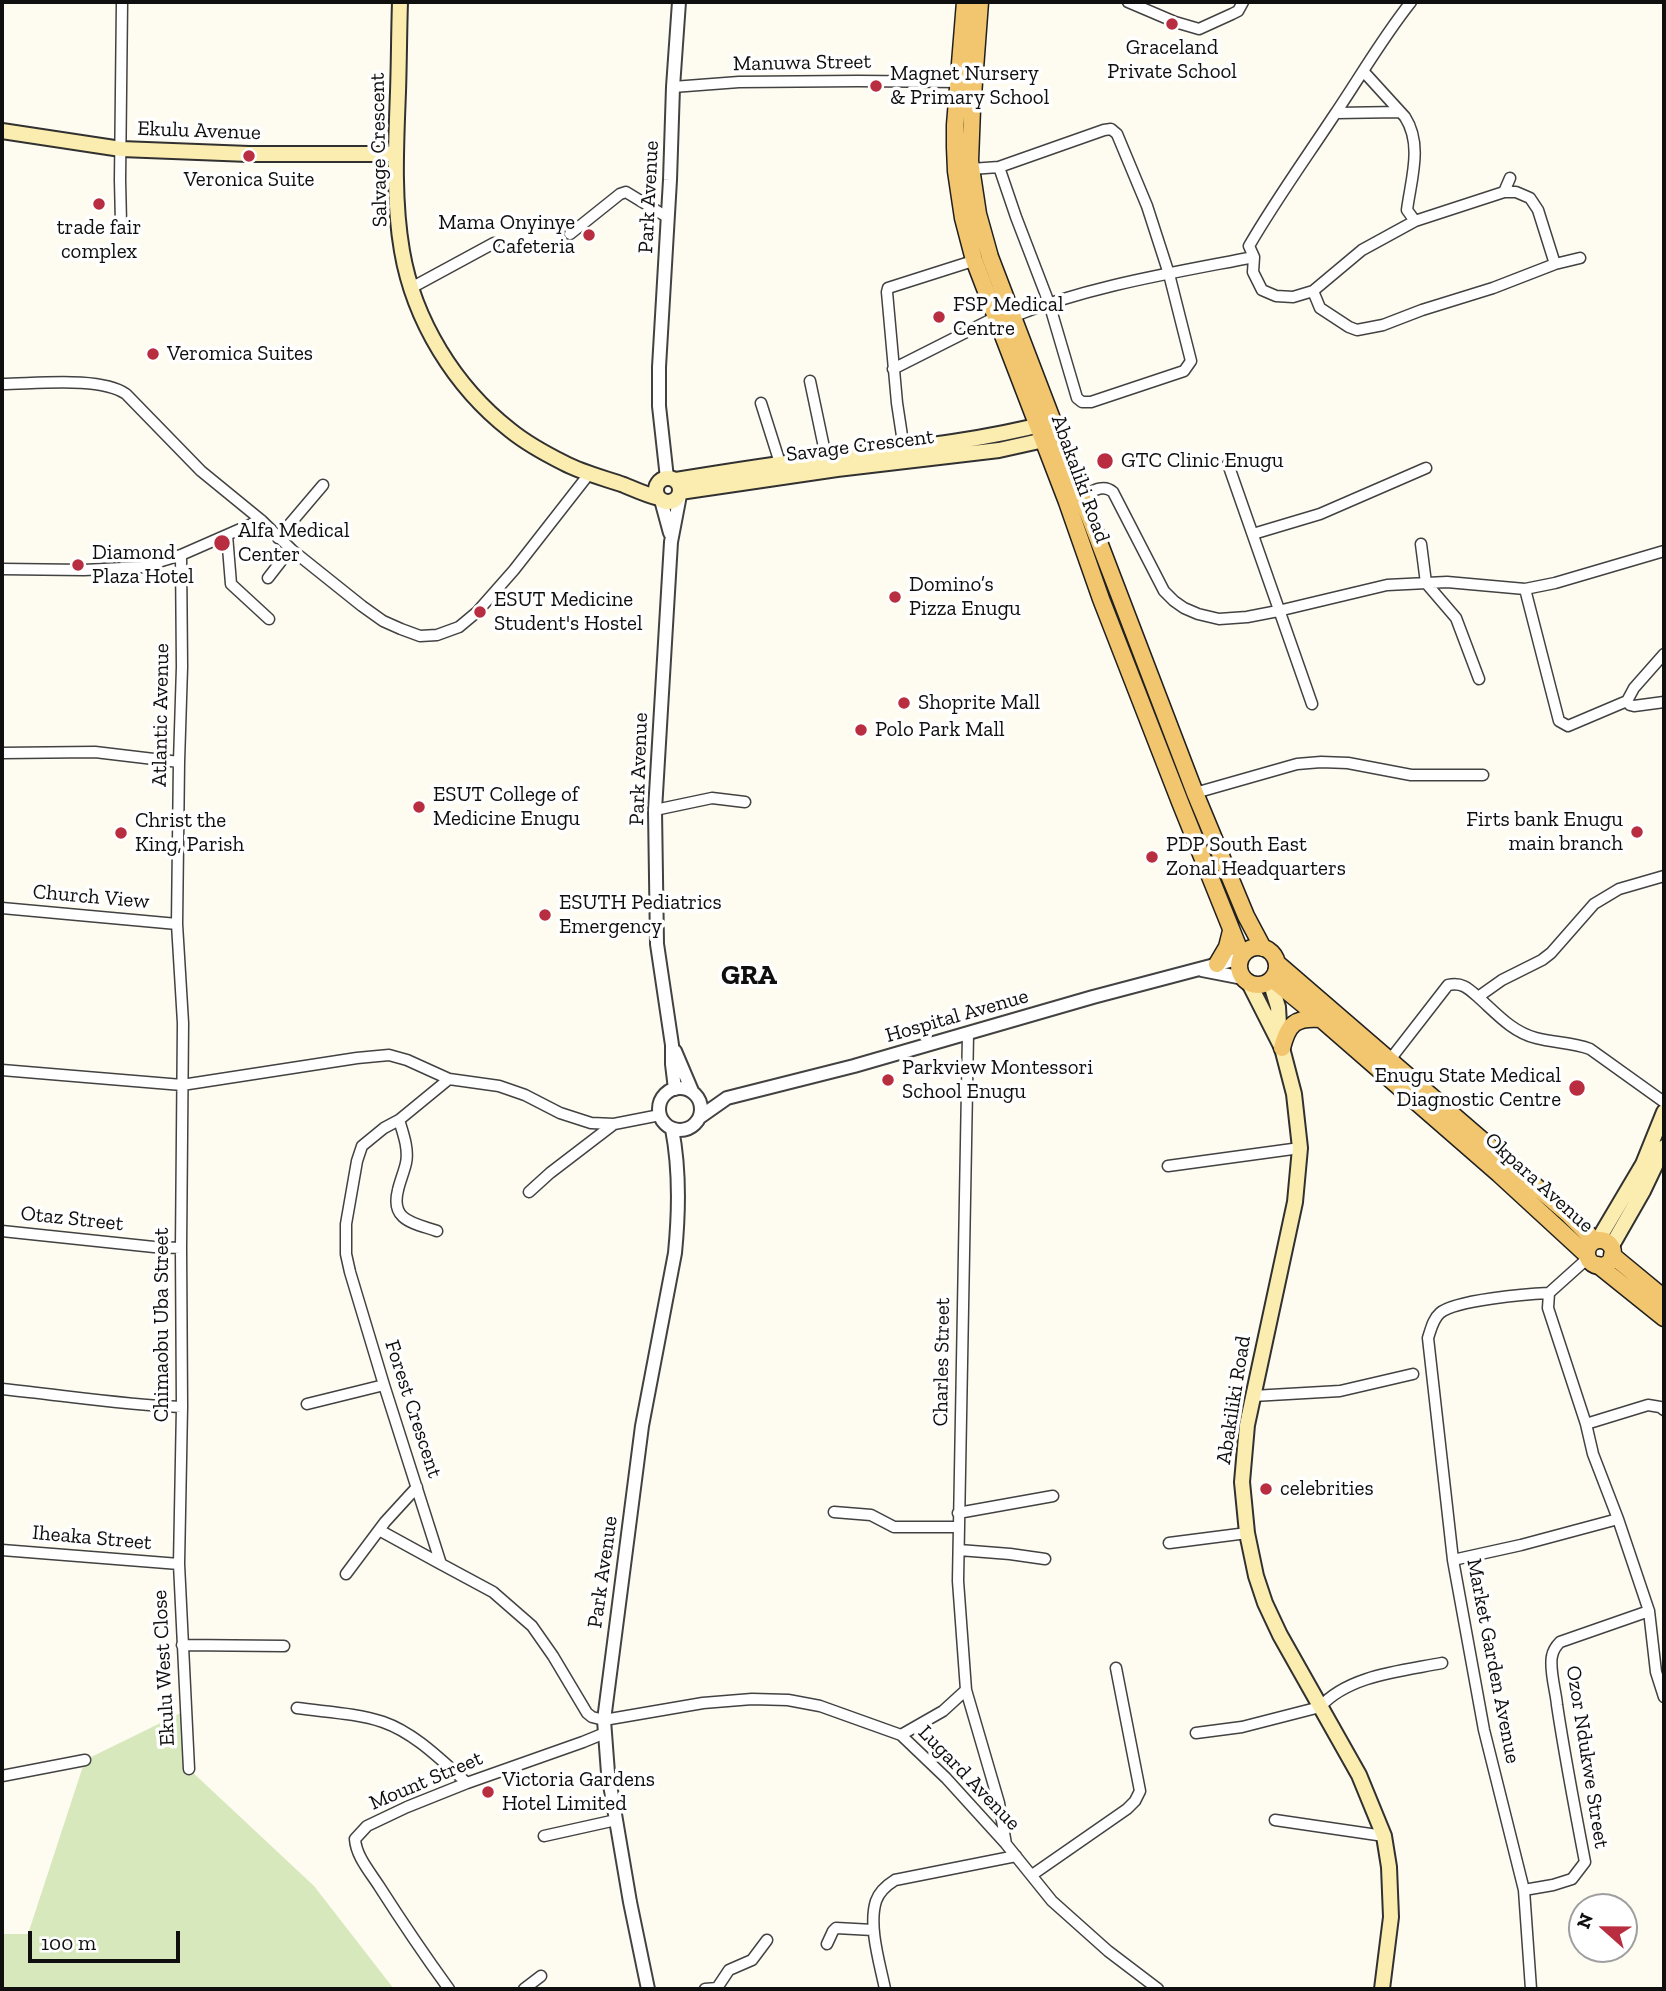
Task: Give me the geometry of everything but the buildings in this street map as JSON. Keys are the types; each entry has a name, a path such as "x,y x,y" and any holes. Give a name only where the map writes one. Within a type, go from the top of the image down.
{"main road":[{"name":"Salvage Crescent","path":"400,2 396,177 401,239 411,288 435,343 461,382 479,402 528,443 589,474 660,499"},
{"name":"Abakaliki Road","path":"965,2 971,169 982,259"},
{"name":"Abakaliki Road","path":"980,2 966,83 955,125 956,171 963,218 982,259 1049,431 1081,497 1241,957"},
{"name":"Ekulu Avenue","path":"2,131 121,149 250,154 396,154"},
{"name":"Abakaliki Road","path":"1049,431 1101,599 1167,745 1195,793 1246,916 1263,948"},
{"name":"Savage Crescent","path":"672,486 999,450 1049,431"},
{"name":"Savage Crescent","path":"731,479 780,463 1049,431"},
{"path":"623,485 672,486"},
{"path":"672,486 671,502 660,499 656,489 672,486"},
{"path":"1217,964 1227,947 1231,931"},
{"path":"1246,980 1261,985 1271,980 1277,963 1273,954 1263,948 1250,949 1241,957 1239,968 1281,1046"},
{"name":"Okpara Avenue","path":"1277,963 1389,1061 1416,1094"},
{"path":"1271,980 1278,1007 1281,1046"},
{"name":"Okpara Avenue","path":"1271,980 1569,1214 1598,1252 1664,1318"},
{"path":"1281,1046 1286,1033 1295,1023 1303,1019 1321,1018"},
{"name":"Abakiliki Road","path":"1281,1046 1294,1094 1300,1148 1295,1202 1247,1426 1242,1468 1243,1496 1247,1533 1265,1603 1280,1635 1359,1775 1384,1836 1391,1894 1382,1989"},
{"path":"1598,1252 1643,1164 1664,1112"},
{"path":"1598,1252 1637,1202 1664,1147"},
{"name":"Okpara Avenue","path":"1598,1252 1664,1298"}],"street":[{"path":"121,222 122,2"},
{"name":"Park Avenue","path":"672,1045 657,944 655,810 672,486 659,385 679,2"},
{"path":"1128,2 1195,28 1203,28 1223,20 1238,11 1243,2"},
{"path":"1411,2 1385,37 1249,246 1254,257 1253,272 1256,281 1266,293 1276,296 1293,297 1313,291 1362,250 1415,221 1504,192 1524,194 1534,203 1555,264"},
{"path":"1364,72 1410,125 1415,153 1407,210 1415,221"},
{"name":"Manuwa Street","path":"673,88 739,82 966,83"},
{"path":"1336,113 1400,112"},
{"path":"971,169 999,167 1104,130 1117,134 1140,188 1169,274 1191,361 1184,371 1091,402 1082,402 1077,398 1049,303 999,167"},
{"path":"1504,192 1510,178"},
{"path":"570,234 626,192 667,217"},
{"path":"411,288 494,243"},
{"path":"893,369 1004,317 1049,303 1106,288 1254,257"},
{"path":"1313,291 1320,308 1357,330 1382,325 1555,264 1580,258"},
{"path":"904,449 893,369 888,288 982,259"},
{"path":"810,382 826,457"},
{"path":"2,384 75,383 117,388 201,471 261,520 292,550 383,621 420,636 437,635 459,627 477,611 589,474"},
{"path":"761,403 780,463"},
{"path":"1228,464 1312,704"},
{"path":"1253,534 1320,514 1426,468"},
{"path":"278,538 323,485"},
{"path":"1081,497 1102,488 1109,488 1164,591 1184,608 1219,619 1278,611 1387,585 1447,582 1525,589 1555,583 1664,551"},
{"path":"660,499 669,523 671,542"},
{"path":"2,569 130,569 157,564 261,520"},
{"path":"228,536 231,584 269,619"},
{"path":"1421,544 1426,583 1456,618 1479,679"},
{"path":"268,578 292,550"},
{"name":"Atlantic Avenue","path":"181,555 182,667 177,923 183,1023 183,1085"},
{"path":"1525,589 1560,723 1568,726 1627,701 1664,654"},
{"path":"1627,701 1634,706 1664,702"},
{"path":"2,752 94,752 179,762"},
{"path":"1195,793 1297,764 1321,762 1348,763 1412,775 1483,775"},
{"path":"655,810 712,798 745,802"},
{"path":"1478,997 1502,979 1551,953 1594,904 1619,889 1664,876"},
{"name":"Church View","path":"2,908 177,923"},
{"name":"Hospital Avenue","path":"727,1098 1241,957"},
{"path":"1198,970 1246,980"},
{"path":"1389,1061 1448,985 1457,983 1466,986 1520,1032 1590,1049 1664,1102"},
{"name":"Charles Street","path":"968,1034 958,1581 966,1690 999,1803 1006,1844"},
{"path":"672,1045 671,1064 675,1088"},
{"path":"672,1045 701,1104 700,1117"},
{"path":"2,1070 183,1085 389,1055 449,1079 499,1086 559,1113 591,1123 614,1124 660,1115"},
{"name":"Forest Crescent","path":"441,1564 350,1272 345,1236 362,1146 449,1079"},
{"name":"Chimaobu Uba Street","path":"179,1564 183,1085"},
{"path":"675,1088 727,1098 700,1117 694,1125 679,1129 664,1123 660,1115 659,1106 663,1097 675,1088"},
{"path":"399,1120 407,1160 398,1188 397,1210 403,1218 437,1231"},
{"path":"529,1192 614,1124"},
{"name":"Park Avenue","path":"648,1989 608,1773 604,1726 642,1426 675,1252 679,1129"},
{"path":"1168,1166 1300,1148"},
{"name":"Otaz Street","path":"2,1231 181,1248"},
{"path":"1598,1252 1549,1293 1548,1308 1586,1423 1593,1454 1649,1611 1656,1672 1664,1697"},
{"name":"Market Garden Avenue","path":"1531,1989 1524,1890 1484,1730 1453,1560 1428,1338 1438,1314 1451,1306 1549,1293"},
{"path":"1253,1396 1340,1391 1413,1374"},
{"path":"307,1404 384,1385"},
{"path":"2,1389 137,1406 182,1407"},
{"path":"1586,1423 1648,1405 1664,1410"},
{"path":"346,1574 379,1530 417,1487"},
{"path":"958,1513 1053,1496"},
{"path":"834,1512 871,1515 894,1527 959,1527"},
{"path":"1453,1560 1618,1519"},
{"path":"379,1530 493,1592 532,1626 587,1713 604,1726"},
{"path":"1170,1543 1247,1533"},
{"name":"Iheaka Street","path":"2,1550 179,1564"},
{"path":"959,1550 1045,1559"},
{"name":"Ekulu West Close","path":"179,1564 189,1769"},
{"name":"Ozor Ndukwe Street","path":"1524,1890 1572,1880 1585,1862 1566,1766 1554,1681 1552,1656 1555,1647 1559,1642 1649,1611"},
{"path":"182,1645 284,1646"},
{"path":"1196,1733 1242,1727 1320,1707 1338,1691 1370,1678 1442,1663"},
{"path":"1032,1875 1127,1809 1138,1796 1140,1791 1116,1668"},
{"path":"901,1735 943,1711 966,1690"},
{"name":"Lugard Avenue","path":"604,1726 703,1703 752,1699 788,1700 821,1706 901,1735 946,1778 1006,1844 1052,1901 1108,1951 1158,1989"},
{"path":"297,1708 383,1722 400,1730 430,1751 467,1783"},
{"name":"Mount Street","path":"449,1989 360,1855 355,1839 367,1826 407,1807 604,1726"},
{"path":"2,1776 85,1760"},
{"path":"544,1836 616,1820"},
{"path":"1275,1820 1384,1836"},
{"path":"885,1989 873,1930 876,1900 887,1885 895,1880 1016,1856"},
{"path":"827,1944 836,1928 873,1930"},
{"path":"705,1989 717,1988 729,1970 752,1960 767,1940"},
{"path":"524,1989 541,1976"}],"green space":[{"path":"185,1711 189,1769 314,1886 394,1989 2,1989 2,1934 28,1934 85,1760"}],"place":[{"name":"Graceland Private School","path":"1172,24"},
{"name":"Magnet Nursery & Primary School","path":"876,86"},
{"name":"Veronica Suite","path":"249,156"},
{"name":"trade fair complex","path":"99,204"},
{"name":"Mama Onyinye Cafeteria","path":"589,235"},
{"name":"FSP Medical Centre","path":"939,317"},
{"name":"Veromica Suites","path":"153,354"},
{"name":"GTC Clinic Enugu","path":"1105,461"},
{"name":"Alfa Medical Center","path":"222,543"},
{"name":"Diamond Plaza Hotel","path":"78,565"},
{"name":"Domino’s Pizza Enugu","path":"895,597"},
{"name":"ESUT Medicine Student's Hostel","path":"480,612"},
{"name":"Shoprite Mall","path":"904,703"},
{"name":"Polo Park Mall","path":"861,730"},
{"name":"ESUT College of Medicine Enugu","path":"419,807"},
{"name":"Firts bank Enugu main branch","path":"1637,832"},
{"name":"Christ the King, Parish","path":"121,833"},
{"name":"PDP South East Zonal Headquarters","path":"1152,857"},
{"name":"ESUTH Pediatrics Emergency","path":"545,915"},
{"name":"Parkview Montessori School Enugu","path":"888,1080"},
{"name":"Enugu State Medical Diagnostic Centre","path":"1577,1088"},
{"name":"celebrities","path":"1266,1489"},
{"name":"Victoria Gardens Hotel Limited","path":"488,1792"}],"district":[{"name":"GRA","path":"749,976"}]}
